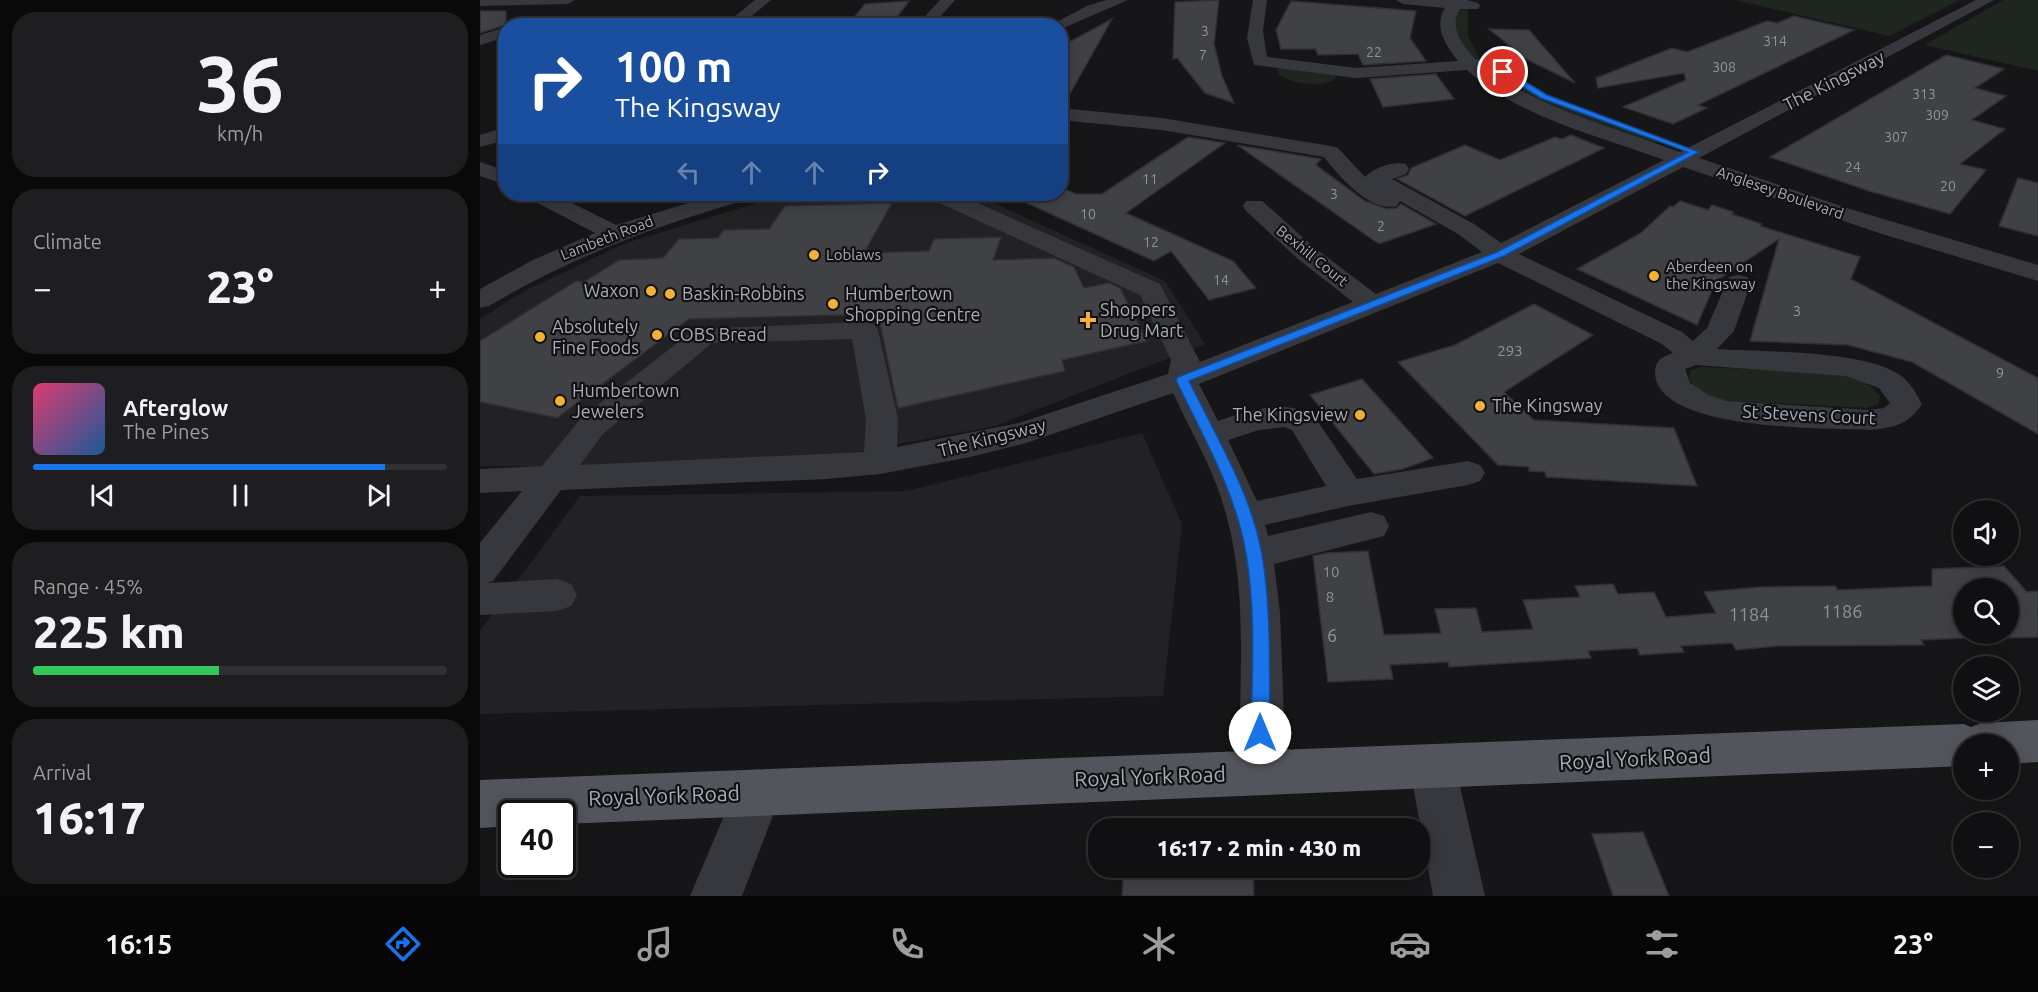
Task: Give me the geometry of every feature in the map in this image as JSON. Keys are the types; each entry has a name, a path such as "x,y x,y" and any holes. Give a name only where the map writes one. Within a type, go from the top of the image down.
{"main road":[{"path":"2019,742 2038,741"},
{"name":"Royal York Road","path":"480,804 1263,772 1433,768 1953,745"}],"street":[{"path":"480,2 568,0"},
{"path":"541,18 575,0"},
{"path":"740,18 764,0"},
{"path":"931,18 948,0"},
{"path":"1068,20 1092,9 1121,0"},
{"path":"1260,0 1254,32 1255,46 1260,61 1273,78 1282,83"},
{"path":"1403,0 1468,11"},
{"name":"The Kingsway","path":"480,481 826,467 880,462 970,446 1026,432 1182,380 1500,254 1987,0"},
{"name":"Anglesey Boulevard","path":"2038,260 1885,217 1688,156 1577,121 1515,94 1470,65 1457,50 1447,30 1449,16 1468,11 1492,63 1544,96 1688,156 1888,230 2038,273"},
{"path":"480,40 498,34"},
{"path":"1260,61 1356,73 1492,63"},
{"path":"1323,87 1342,83 1356,73"},
{"path":"1068,114 1099,116 1197,129 1330,152 1354,180 1442,234 1500,254"},
{"path":"480,141 498,135"},
{"path":"480,168 498,176"},
{"path":"1398,169 1375,178 1466,229 1500,254 1540,276 1672,338 1693,356 1720,331 1738,284"},
{"path":"551,201 613,233"},
{"name":"Lambeth Road","path":"480,300 525,272 613,233 718,201"},
{"path":"954,201 1150,290 1186,360 1182,380 1230,478 1250,535 1260,631 1259,714 1263,772"},
{"name":"Bexhill Court","path":"1254,206 1307,254 1372,304"},
{"path":"480,570 592,426 705,335 864,330 882,419 880,462"},
{"name":"St Stevens Court","path":"1693,356 1862,370 1895,384 1906,404 1901,412 1890,417 1869,420 1726,411 1709,407 1680,390 1672,381 1668,372 1671,364 1693,356"},
{"path":"1208,435 1280,415 1295,417 1303,423 1348,493"},
{"path":"1250,535 1348,493 1468,473"},
{"path":"1250,535 1371,526"},
{"path":"480,599 557,595"},
{"path":"1433,768 1459,896"},
{"path":"716,896 758,792"}],"shaded area":[{"path":"1735,0 1960,0 1889,36"},
{"path":"2003,0 2038,0 2038,71 1925,45"},
{"path":"1458,9 1468,10 1468,36 1480,60 1471,57 1453,28"},
{"path":"1279,67 1338,77 1325,83 1301,83 1279,75 1277,69"},
{"path":"1495,68 1557,104 1658,141 1650,145 1536,100 1485,69"},
{"path":"763,201 989,201 1165,281 1205,344 995,426 857,452 590,467 480,466 480,319 526,290 626,243"},
{"path":"1702,367 1843,373 1871,386 1880,396 1878,405 1867,408 1715,400 1693,386 1689,377 1691,370"},
{"path":"1142,433 1182,524 1163,696 480,714 480,631 580,496 907,491"}],"building":[{"path":"1219,0 1214,44 1222,76 1234,103 1205,93 1177,58 1173,59 1175,2"},
{"path":"909,1 896,18 854,18 865,4"},
{"path":"1291,1 1416,11 1410,38 1426,61 1363,65 1358,54 1318,55 1315,49 1281,49 1276,30"},
{"path":"480,11 506,11 506,18 498,18 498,27 480,33"},
{"path":"1794,16 1854,30 1698,105 1707,108 1673,124 1623,107 1686,80 1684,73 1598,88 1596,78 1672,48 1687,52 1767,21 1777,23"},
{"path":"1112,19 1068,97 1068,43"},
{"path":"1489,29 1529,30 1575,83 1526,59"},
{"path":"1946,55 2004,69 1975,88 2006,96 1972,120 2005,129 1960,164 1986,170 1950,214 1869,191 1770,157"},
{"path":"1436,74 1454,99 1383,107 1370,79"},
{"path":"1571,135 1604,148 1465,216 1397,179 1408,175 1411,168 1465,145 1500,160 1555,137 1562,139"},
{"path":"1188,137 1225,143 1126,213 1233,261 1256,288 1209,300 1171,251 1154,261 1022,201 1068,201 1068,190 1076,194 1102,194"},
{"path":"1237,145 1321,159 1316,165 1365,201 1387,209 1397,208 1401,204 1436,224 1379,244"},
{"path":"2018,178 2038,183 2038,236 1999,226"},
{"path":"1680,201 1708,210 1712,205 1762,224 1760,226 1860,257 1851,279 2038,378 2038,434 1912,362 1848,345 1750,341 1779,239 1716,281 1697,325 1577,269 1641,233 1670,206 1673,207"},
{"name":"Humbertown Shopping Centre","path":"892,203 864,253 929,251 934,239 1001,237 993,260 1054,258 1074,267 1084,288 1109,283 1120,288 1147,341 1062,360 1065,371 898,408 878,314 689,319 557,418 480,402 480,341 576,281 584,282 619,260 663,258 679,239 718,238 724,230 769,229 785,206"},
{"name":"The Kingsway","path":"1534,304 1593,335 1504,392 1534,420 1674,428 1697,486 1546,477 1545,472 1529,471 1529,467 1498,465 1398,362 1455,345"},
{"name":"The Kingsview","path":"1362,379 1433,458 1403,469 1374,474 1310,395"},
{"path":"1368,551 1384,635 1441,633 1435,609 1476,608 1482,632 1533,629 1523,600 1580,597 1575,586 1613,584 1618,594 1654,592 1666,617 1716,613 1704,592 1761,587 1835,586 1838,590 1932,586 1932,569 2004,566 2015,578 1953,578 1953,639 1921,640 1924,645 1778,646 1736,650 1732,643 1681,646 1684,652 1640,655 1637,648 1588,651 1591,658 1449,667 1448,662 1390,665 1393,679 1328,682 1313,556 1326,553"},
{"path":"2019,583 2027,592 2038,591 2038,637 2019,638"},
{"path":"1643,832 1669,896 1613,896 1592,834"},
{"path":"1123,878 1253,878 1254,896 1122,896"}],"place":[{"name":"Loblaws","path":"814,255"},
{"name":"Aberdeen on the Kingsway","path":"1654,276"},
{"name":"Waxon","path":"651,291"},
{"name":"Baskin-Robbins","path":"670,294"},
{"name":"Humbertown Shopping Centre","path":"833,304"},
{"name":"Shoppers Drug Mart","path":"1088,320"},
{"name":"COBS Bread","path":"657,335"},
{"name":"Absolutely Fine Foods","path":"540,337"},
{"name":"Humbertown Jewelers","path":"560,401"},
{"name":"The Kingsway","path":"1480,406"},
{"name":"The Kingsview","path":"1360,415"}],"route":[{"path":"1260,733 1260,631 1254,554 1235,488 1182,380 1500,254 1695,152 1606,121 1544,96 1503,72"}]}
